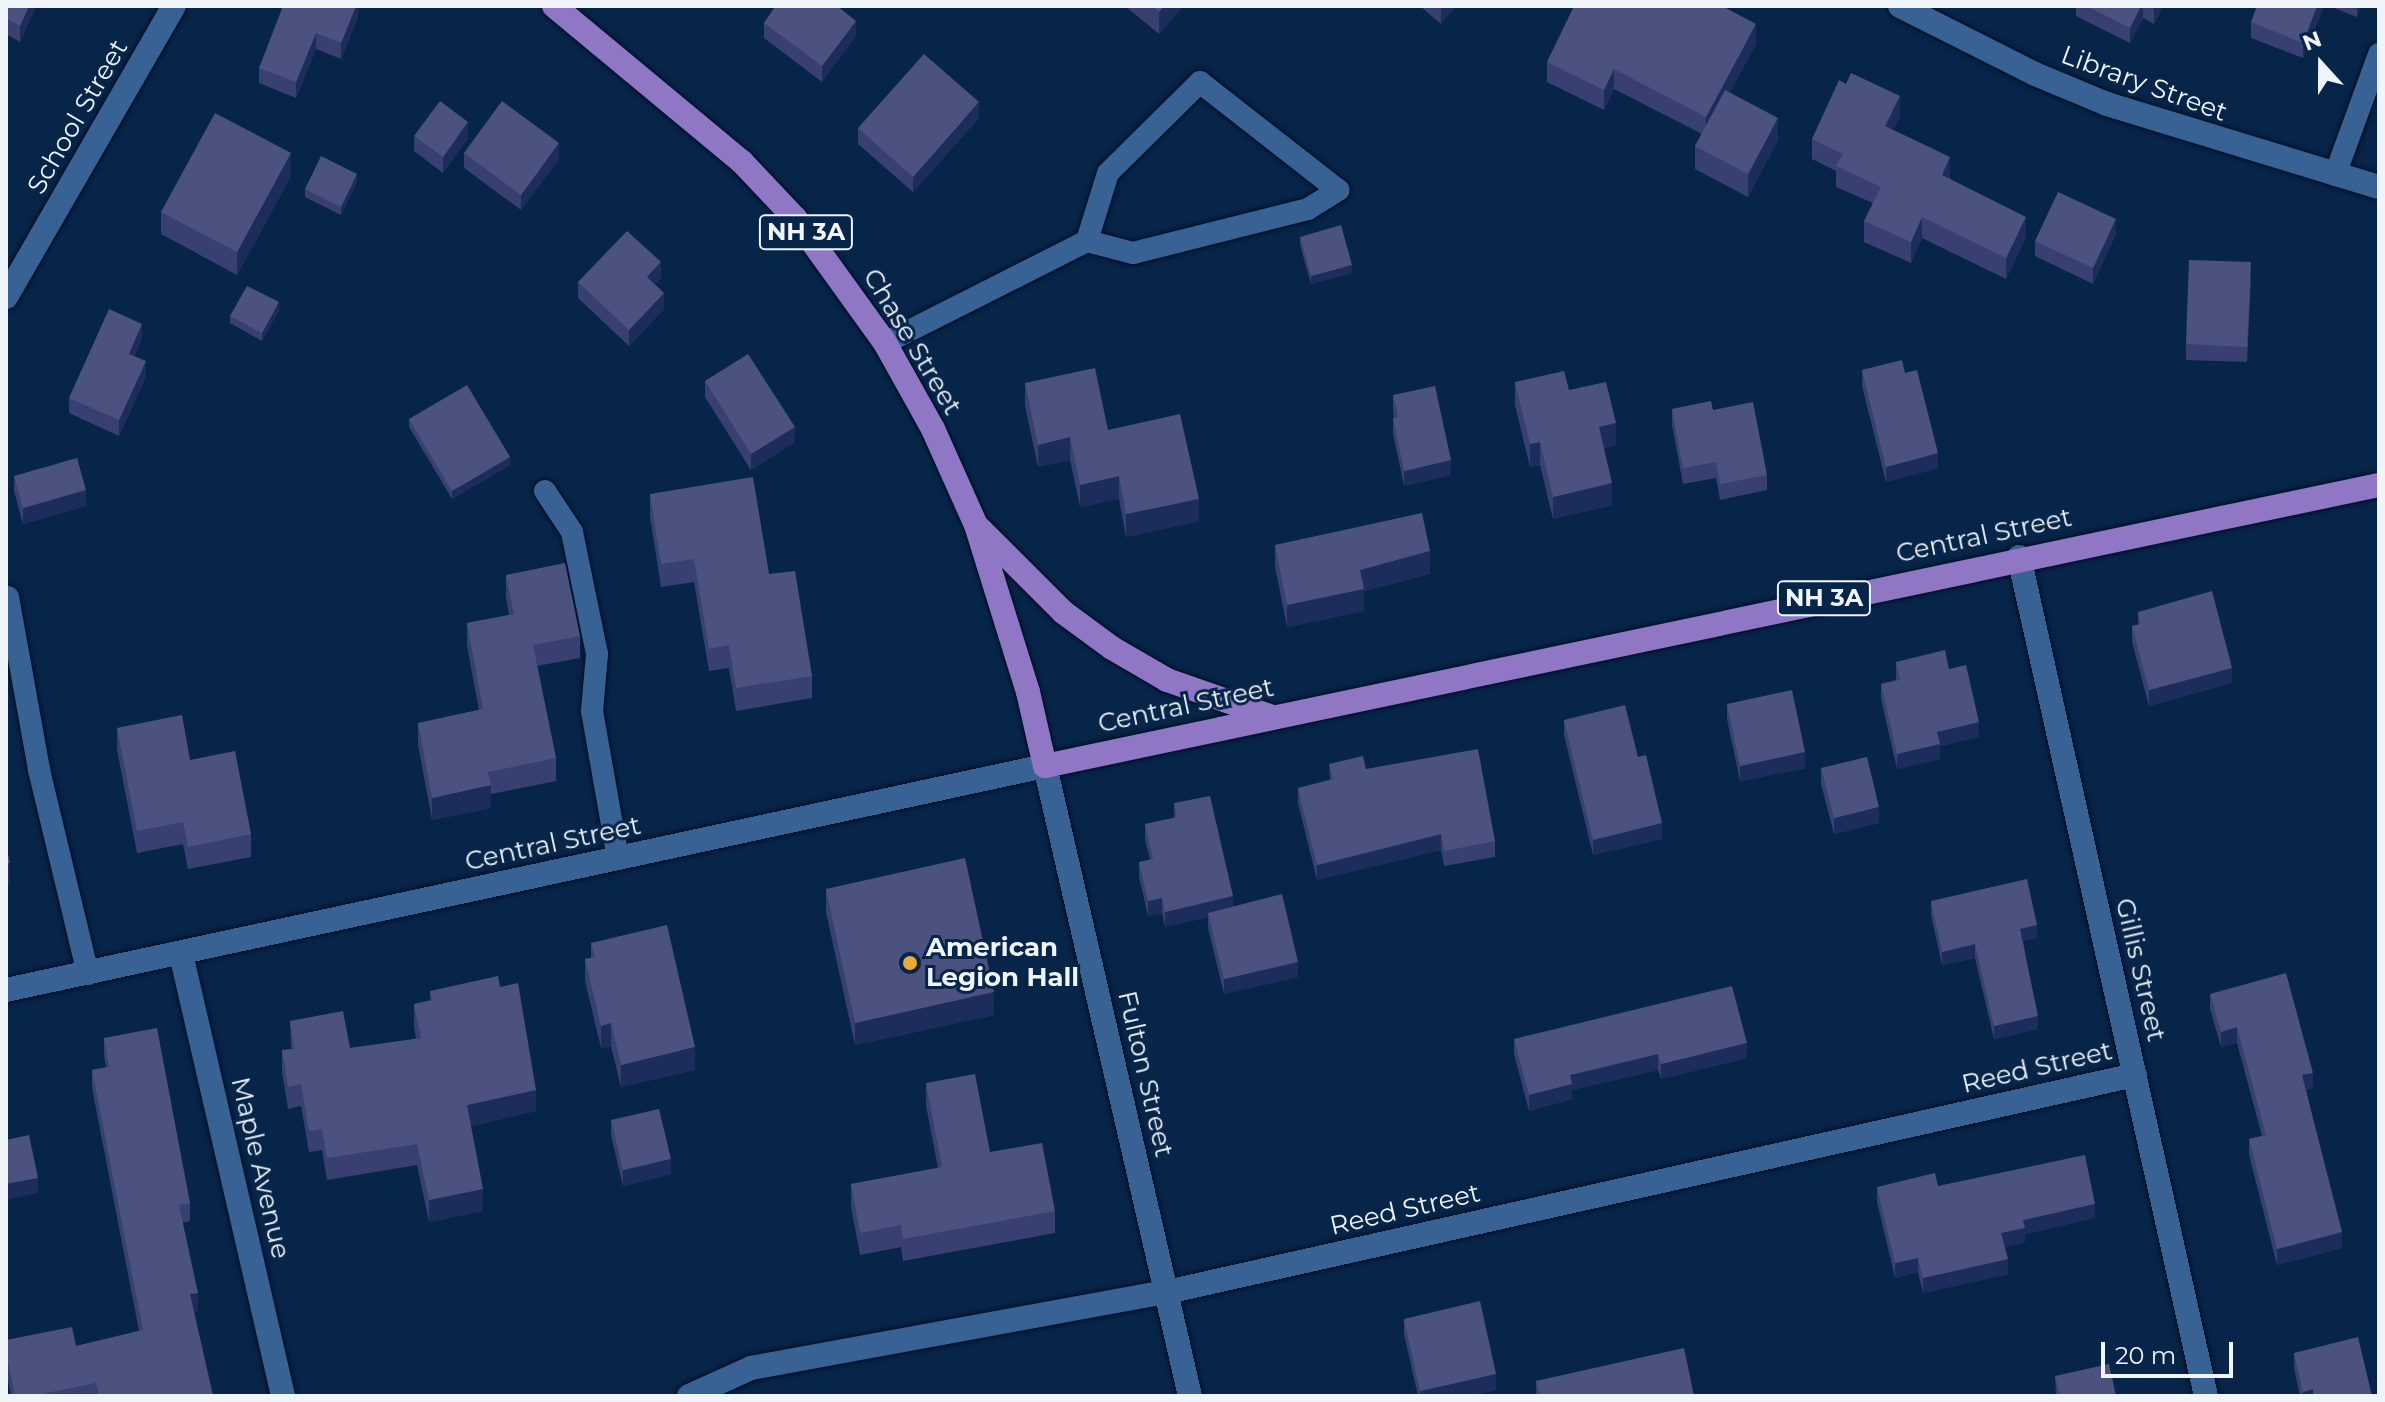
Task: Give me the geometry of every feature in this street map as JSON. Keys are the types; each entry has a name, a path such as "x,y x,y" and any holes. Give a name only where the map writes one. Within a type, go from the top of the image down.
{"main road":[{"name":"Chase Street","path":"554,6 742,162 795,218 885,343 933,429 976,525 1028,692 1045,766"},
{"name":"Central Street","path":"1045,766 2019,557 2379,485"},
{"name":"NH 3A","path":"976,525 1063,612 1112,648 1167,680 1270,716"}],"street":[{"name":"School Street","path":"6,297 174,6"},
{"name":"Library Street","path":"1900,6 2035,74 2107,104 2379,187"},
{"name":"Gillis Street","path":"2019,557 2206,1396"},
{"name":"Central Street","path":"6,990 1045,766"},
{"name":"Fulton Street","path":"1045,766 1190,1396"},
{"name":"Maple Avenue","path":"181,954 283,1396"},
{"name":"Reed Street","path":"689,1396 751,1368 1167,1292 2135,1075"}],"lane":[{"path":"2335,175 2379,54"},
{"path":"885,343 1087,241 1133,253 1308,209 1338,190 1200,82 1108,173 1087,241"},
{"path":"545,491 572,532 597,654 592,711 618,858"},
{"path":"8,607 39,770 88,974"}],"building":[{"path":"6,6 29,6 20,26 6,18"},
{"path":"283,6 356,6 341,43 316,33 296,82 259,68"},
{"path":"776,6 837,6 856,21 822,66 764,23"},
{"path":"1574,6 1722,6 1756,24 1706,117 1614,69 1604,90 1547,62"},
{"path":"2087,6 2141,6 2130,28"},
{"path":"2257,6 2317,6 2303,43 2251,22"},
{"path":"924,54 979,102 913,177 858,128"},
{"path":"1851,73 1900,96 1885,126 1950,157 1942,175 2026,217 2006,258 1922,217 1911,242 1864,221 1881,187 1836,166 1843,154 1812,139 1839,80 1846,84"},
{"path":"1725,90 1778,118 1748,174 1695,146"},
{"path":"440,101 468,122 443,157 414,136"},
{"path":"502,101 559,143 521,195 464,153"},
{"path":"215,113 291,153 237,252 161,212"},
{"path":"321,156 357,174 341,207 305,189"},
{"path":"2058,192 2116,219 2093,268 2035,241"},
{"path":"1341,225 1352,265 1311,276 1300,237"},
{"path":"627,231 661,262 647,277 664,293 629,330 578,282"},
{"path":"2189,260 2251,262 2247,347 2186,344"},
{"path":"247,286 279,302 262,333 230,316"},
{"path":"109,309 142,324 129,354 146,361 119,420 69,398"},
{"path":"748,354 795,427 751,454 705,381"},
{"path":"1902,360 1905,373 1917,370 1938,453 1886,467 1862,370"},
{"path":"1095,368 1108,430 1180,414 1199,499 1126,514 1119,476 1080,485 1070,437 1038,445 1025,383"},
{"path":"1564,371 1569,390 1606,382 1616,423 1599,427 1612,483 1553,497 1540,442 1530,444 1515,382"},
{"path":"467,385 510,457 452,491 409,419"},
{"path":"1435,386 1451,460 1404,471 1393,418 1398,417 1393,395"},
{"path":"1711,401 1713,410 1753,402 1767,475 1720,484 1716,462 1683,468 1672,409"},
{"path":"77,458 86,490 23,508 14,476"},
{"path":"753,477 769,574 795,571 812,676 736,688 729,645 709,649 694,559 661,564 650,494"},
{"path":"1422,513 1430,551 1360,570 1364,589 1287,605 1275,545"},
{"path":"565,563 580,636 533,645 556,758 488,772 491,785 432,798 418,723 483,709 467,623 514,614 506,575"},
{"path":"2212,591 2232,668 2149,690 2132,626 2140,624 2138,612"},
{"path":"1945,650 1949,669 1966,665 1979,722 1937,732 1940,744 1897,754 1881,684 1900,680 1896,662"},
{"path":"1792,690 1805,752 1740,766 1727,704"},
{"path":"1625,705 1638,757 1646,755 1662,823 1593,840 1564,720"},
{"path":"182,715 190,760 235,751 251,834 188,847 183,822 137,831 117,728"},
{"path":"1478,749 1495,841 1444,851 1441,834 1317,865 1298,788 1333,779 1329,764 1363,756 1366,769"},
{"path":"1867,757 1879,807 1834,818 1821,768"},
{"path":"1210,796 1233,896 1165,912 1162,898 1148,901 1139,862 1153,859 1145,824 1177,817 1174,803"},
{"name":"American Legion Hall","path":"965,858 994,992 855,1023 826,889"},
{"path":"2027,879 2037,925 2020,929 2038,1016 1994,1026 1975,944 1942,952 1931,901"},
{"path":"1282,894 1298,962 1224,979 1208,913"},
{"path":"667,925 695,1047 621,1065 611,1023 601,1026 585,959 595,957 591,943"},
{"path":"2286,973 2313,1073 2302,1075 2342,1232 2277,1249 2249,1139 2266,1135 2237,1027 2221,1032 2210,994"},
{"path":"498,976 500,987 518,983 536,1090 467,1105 483,1189 429,1200 417,1144 327,1158 322,1129 309,1131 301,1084 288,1087 282,1050 294,1049 290,1021 343,1011 350,1048 421,1038 414,1004 432,1000 430,991"},
{"path":"1732,986 1747,1043 1661,1064 1658,1054 1570,1075 1572,1084 1529,1095 1514,1039"},
{"path":"157,1028 190,1203 179,1205 198,1293 190,1294 213,1396 99,1396 96,1383 32,1396 15,1396 6,1340 72,1327 76,1346 143,1330 92,1070 109,1067 104,1038"},
{"path":"975,1074 990,1152 1042,1143 1055,1211 903,1239 901,1225 860,1233 851,1184 942,1167 926,1083"},
{"path":"659,1109 671,1159 623,1170 611,1120"},
{"path":"29,1135 38,1178 6,1184 6,1140"},
{"path":"2085,1155 2095,1204 2023,1220 2025,1228 2001,1233 2008,1259 1923,1278 1918,1258 1895,1263 1877,1187 1935,1173 1938,1186"},
{"path":"1480,1301 1496,1374 1420,1391 1404,1319"},
{"path":"2358,1337 2372,1396 2314,1396 2313,1389 2303,1392 2294,1353"},
{"path":"1684,1348 1694,1396 1540,1396 1536,1381"},
{"path":"2109,1364 2116,1396 2060,1396 2055,1376"}],"place":[{"name":"American Legion Hall","path":"910,963"}]}
